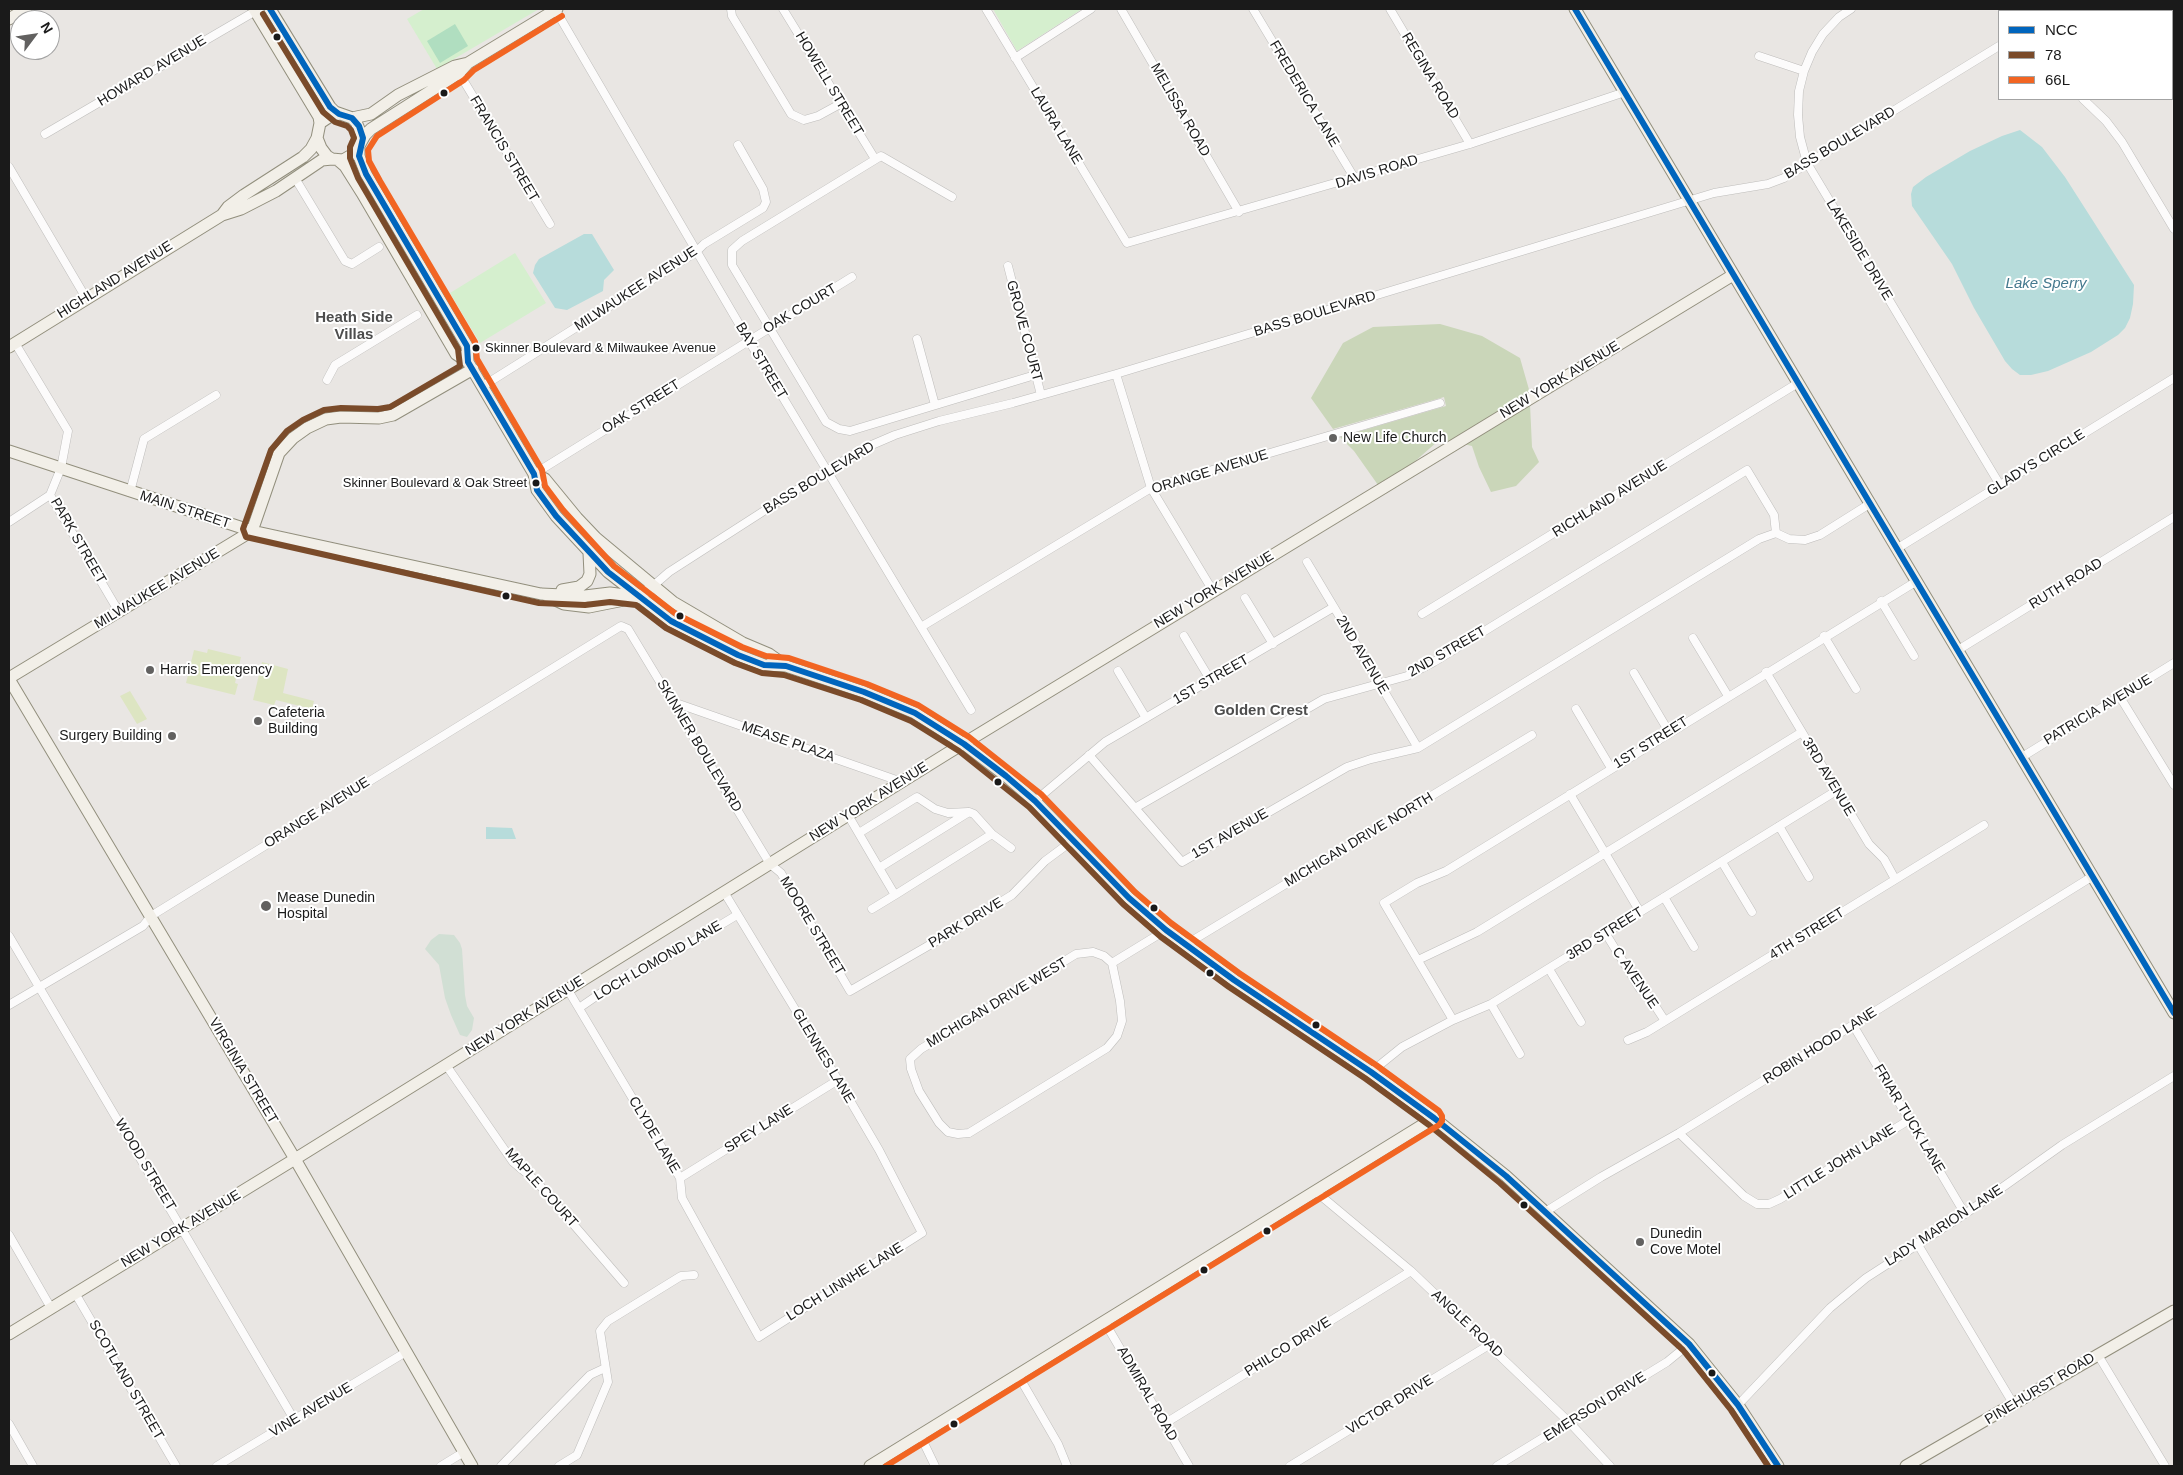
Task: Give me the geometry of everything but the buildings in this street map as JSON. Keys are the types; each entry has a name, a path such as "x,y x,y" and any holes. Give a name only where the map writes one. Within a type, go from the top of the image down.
{"street":[{"path":"9,19 26,9"},
{"path":"256,9 319,117 320,123 317,138 324,152 345,166 456,354 470,366 482,386 534,474 537,490 556,516 589,553 639,598"},
{"name":"HOWARD AVENUE","path":"45,134 256,9"},
{"path":"270,9 330,107 339,114 352,118 371,114 398,94 454,66 468,63"},
{"path":"335,159 348,159 371,129 459,73 468,63 556,9"},
{"name":"BAY STREET","path":"556,9 696,252 826,471 972,710"},
{"path":"731,9 732,16 791,114 804,120 818,116 840,104"},
{"name":"HOWELL STREET","path":"783,9 840,104 878,158"},
{"name":"LAURA LANE","path":"986,9 1127,243"},
{"path":"1015,58 1091,9"},
{"name":"MELISSA ROAD","path":"1121,9 1239,212"},
{"name":"FREDERICA LANE","path":"1253,9 1355,179"},
{"name":"REGINA ROAD","path":"1390,9 1470,144"},
{"path":"1575,9 2174,1013"},
{"name":"LAKESIDE DRIVE","path":"1851,9 1839,17 1824,34 1812,52 1804,71 1799,91 1798,115 1800,137 1808,164 2000,485"},
{"name":"BASS BOULEVARD","path":"639,598 669,572 826,471 868,447 895,435 939,420 1042,395 1116,374 1731,189 1768,184 1784,178 1808,164 1998,47"},
{"path":"1759,56 1804,71"},
{"name":"FRANCIS STREET","path":"459,73 550,224"},
{"name":"DAVIS ROAD","path":"1127,243 1355,179 1470,144 1625,92"},
{"path":"2084,100 2106,121 2122,142 2174,229"},
{"path":"320,123 329,117 339,114"},
{"path":"352,118 359,126 362,164 372,185 467,346 470,366"},
{"name":"HIGHLAND AVENUE","path":"222,215 228,207 244,195 303,157 311,149 317,138"},
{"name":"MILWAUKEE AVENUE","path":"482,386 763,208 766,202 764,189 738,145"},
{"path":"952,197 878,158 742,241 732,250 732,265 826,422 839,430 850,431 1036,375"},
{"name":"HIGHLAND AVENUE","path":"12,345 222,215 256,202 322,160 335,159"},
{"path":"9,167 86,298"},
{"path":"295,178 345,261 352,264 379,247"},
{"name":"GROVE COURT","path":"1008,266 1042,395"},
{"name":"NEW YORK AVENUE","path":"9,1334 295,1159 848,815 1733,275"},
{"name":"OAK COURT","path":"749,341 852,277"},
{"path":"327,380 335,365 417,315"},
{"path":"917,339 936,405"},
{"name":"OAK STREET","path":"534,474 749,341"},
{"name":"PARK STREET","path":"12,345 68,431 61,468 50,495 119,612"},
{"path":"252,531 279,453 300,433 326,420 379,418 393,415 470,366"},
{"path":"1116,374 1151,488 1213,591"},
{"name":"GLADYS CIRCLE","path":"1898,548 2174,378"},
{"name":"RICHLAND AVENUE","path":"1422,614 1798,383"},
{"path":"130,492 144,439 216,395"},
{"name":"ORANGE AVENUE","path":"921,627 1151,488 1440,402"},
{"name":"MAIN STREET","path":"9,451 252,531 541,594 585,596 610,593 639,598 671,621 738,655 764,665 786,666 864,692 909,711 964,744 1006,776 1035,802 1129,898 1166,930 1234,980 1371,1072 1434,1118 1489,1162 1689,1344 1738,1405 1778,1466"},
{"name":"2ND STREET","path":"1135,808 1324,699 1407,676 1434,662 1747,470 1774,515 1776,532"},
{"path":"534,474 545,479 596,538 653,586"},
{"path":"9,522 50,495"},
{"path":"1418,748 1759,539 1776,532 1789,539 1805,540 1820,535 1870,503"},
{"name":"RUTH ROAD","path":"1958,650 2174,517"},
{"name":"MILWAUKEE AVENUE","path":"9,678 252,531"},
{"path":"541,594 579,587 586,581 591,569 589,553"},
{"name":"2ND AVENUE","path":"1307,562 1418,748"},
{"name":"1ST STREET","path":"1418,960 1384,903 1417,883 1446,871 1917,580"},
{"name":"MAIN STREET","path":"653,586 690,613 743,643 769,654 786,666"},
{"path":"1245,598 1272,644"},
{"path":"1881,601 1914,656"},
{"name":"1ST STREET","path":"1089,755 1105,742 1334,607"},
{"name":"ORANGE AVENUE","path":"9,1005 142,926 151,916 621,626 628,629"},
{"name":"SKINNER BOULEVARD","path":"628,629 770,864"},
{"path":"1184,636 1211,681"},
{"path":"1824,636 1856,689"},
{"path":"1693,638 1728,696"},
{"name":"PATRICIA AVENUE","path":"2022,757 2174,663"},
{"path":"1118,671 1146,718"},
{"name":"3RD AVENUE","path":"1766,672 1868,844 1884,859 1896,878"},
{"path":"1634,673 1669,732"},
{"name":"VIRGINIA STREET","path":"9,678 295,1159 472,1466"},
{"path":"2120,697 2174,785"},
{"name":"MEASE PLAZA","path":"673,702 902,782"},
{"path":"1576,708 1612,768"},
{"path":"1453,1020 1418,960 1477,932 1802,732"},
{"name":"MICHIGAN DRIVE NORTH","path":"1185,944 1532,736"},
{"name":"1ST AVENUE","path":"1089,755 1182,862 1347,767 1371,759 1418,748"},
{"path":"1035,802 1089,755"},
{"name":"3RD STREET","path":"1371,1072 1402,1046 1453,1020 1491,1004 1836,791"},
{"path":"1570,794 1640,912"},
{"path":"859,833 917,797 935,809 948,813 969,812 974,814 992,834 1011,848"},
{"path":"879,868 969,812"},
{"path":"848,815 895,894"},
{"name":"4TH STREET","path":"1628,1040 1648,1032 1984,825"},
{"path":"1779,826 1809,876"},
{"path":"872,909 992,834"},
{"name":"PARK DRIVE","path":"850,991 959,928 1012,894 1045,861 1072,841"},
{"path":"1722,862 1752,912"},
{"name":"MOORE STREET","path":"770,864 781,873 850,991"},
{"name":"ROBIN HOOD LANE","path":"1545,1212 1679,1133 2093,876"},
{"name":"GLENNES LANE","path":"724,892 838,1080 918,1223"},
{"path":"1664,898 1694,948"},
{"name":"LOCH LOMOND LANE","path":"579,1008 630,973 644,972 737,915"},
{"path":"1112,964 1166,930"},
{"name":"C AVENUE","path":"1606,934 1640,989 1650,998 1665,1021"},
{"name":"WOOD STREET","path":"9,936 295,1421"},
{"name":"MICHIGAN DRIVE WEST","path":"1093,952 1104,956 1112,964 1122,1021 1117,1036 1107,1048 969,1133 958,1134 948,1132 939,1123 919,1090 911,1069 910,1059 921,1049 1076,954 1093,952"},
{"path":"1549,969 1581,1022"},
{"name":"CLYDE LANE","path":"568,990 680,1178 682,1198 759,1337"},
{"path":"1491,1004 1520,1054"},
{"name":"FRIAR TUCK LANE","path":"1853,1025 1965,1214"},
{"name":"MAPLE COURT","path":"446,1065 513,1162 536,1181 624,1283"},
{"name":"LADY MARION LANE","path":"1738,1405 1830,1308 1866,1278 1965,1214 2062,1146 2174,1076"},
{"name":"SPEY LANE","path":"680,1178 838,1080"},
{"path":"870,1466 1434,1118"},
{"name":"LITTLE JOHN LANE","path":"1679,1133 1744,1196 1757,1204 1769,1204 1909,1120"},
{"name":"ANGLE ROAD","path":"1315,1191 1411,1272 1570,1423 1610,1466"},
{"name":"LOCH LINNHE LANE","path":"759,1337 922,1233 918,1223"},
{"path":"9,1235 51,1308"},
{"path":"1918,1243 2014,1405"},
{"name":"PHILCO DRIVE","path":"1164,1424 1411,1272"},
{"path":"559,1466 577,1455 608,1382 600,1331 608,1321 681,1276 694,1276"},
{"name":"SCOTLAND STREET","path":"75,1293 176,1466"},
{"name":"PINEHURST ROAD","path":"1906,1466 2174,1311"},
{"name":"ADMIRAL ROAD","path":"1104,1321 1189,1466"},
{"name":"EMERSON DRIVE","path":"1497,1466 1667,1362 1689,1344"},
{"name":"VICTOR DRIVE","path":"1290,1466 1489,1345"},
{"name":"VINE AVENUE","path":"216,1466 295,1421 406,1352"},
{"path":"2098,1354 2162,1465"},
{"path":"501,1466 590,1375 605,1368"},
{"path":"1018,1375 1058,1444 1067,1466"},
{"path":"9,1424 33,1466"},
{"path":"920,1435 935,1466"},
{"path":"441,1466 464,1452"}],"green space":[{"path":"424,9 539,9 437,69 407,19"},
{"path":"993,9 1082,9 1017,51"},
{"path":"455,24 468,46 440,63 427,41"},
{"path":"515,253 546,303 480,343 450,293"},
{"path":"1440,324 1482,336 1520,358 1530,393 1448,442 1438,441 1412,464 1378,485 1354,451 1340,437 1446,406 1444,397 1333,429 1311,398 1343,343 1373,327"},
{"path":"1530,404 1532,447 1539,462 1516,486 1491,492 1479,467 1472,446 1463,444"},
{"path":"208,649 241,657 235,683 238,684 235,695 186,683 194,650 207,653"},
{"path":"262,662 288,669 283,693 314,701 312,709 276,700 274,705 253,700"},
{"path":"130,691 147,719 137,724 120,696"}],"shaded area":[{"path":"439,934 454,935 462,949 465,995 467,1006 474,1018 472,1030 467,1037 460,1035 451,1015 445,998 439,965 425,949 431,940"}],"water":[{"name":"Lake Sperry","path":"2020,130 2042,147 2065,177 2134,285 2130,318 2125,328 2118,335 2091,352 2048,371 2031,375 2020,375 2005,361 1974,308 1952,264 1912,206 1911,194 1913,187 1926,177 1970,151"},
{"path":"584,234 592,234 614,270 604,280 603,291 567,310 555,308 533,273 535,265 539,259"},
{"path":"486,827 512,828 516,839 486,839"}],"transit line":[{"name":"NCC","path":"270,9 330,107 339,114 352,118 359,126 363,138 359,156 366,174 467,346 468,362 534,474 537,490 556,516 608,572 671,621 738,655 764,665 786,666 864,692 915,713 964,744 1006,776 1035,801 1129,898 1166,930 1234,980 1371,1072 1434,1118 1506,1176 1689,1344 1738,1405 1778,1466"},
{"name":"NCC","path":"1575,9 2174,1013"},
{"name":"78","path":"263,14 323,112 335,122 347,126 351,130 354,138 350,147 350,158 358,178 458,349 460,366 390,407 324,410 303,420 287,431 271,450 243,529 246,537 539,603 585,605 610,602 636,605 666,628 735,663 762,673 784,675 861,700 911,721 959,751 1029,807 1123,904 1161,937 1229,987 1366,1079 1429,1125 1500,1183 1683,1350 1731,1410 1768,1466"},
{"name":"66L","path":"562,16 474,70 464,80 377,136 368,150 369,161 380,181 475,342 477,359 542,470 545,486 563,510 614,566 676,614 742,647 766,656 789,658 867,684 918,705 969,737 1041,794 1135,892 1171,923 1239,973 1376,1065 1439,1111 1442,1116 1442,1121 1439,1125 886,1466"}],"place":[{"name":"Skinner Boulevard & Milwaukee Avenue","path":"476,348"},
{"name":"New Life Church","path":"1333,438"},
{"name":"Skinner Boulevard & Oak Street","path":"536,483"},
{"name":"Harris Emergency","path":"150,670"},
{"name":"Cafeteria Building","path":"258,721"},
{"name":"Surgery Building","path":"172,736"},
{"name":"Mease Dunedin Hospital","path":"266,906"},
{"name":"Dunedin Cove Motel","path":"1640,1242"}],"district":[{"name":"Heath Side Villas","path":"354,326"},
{"name":"Golden Crest","path":"1261,711"}]}
